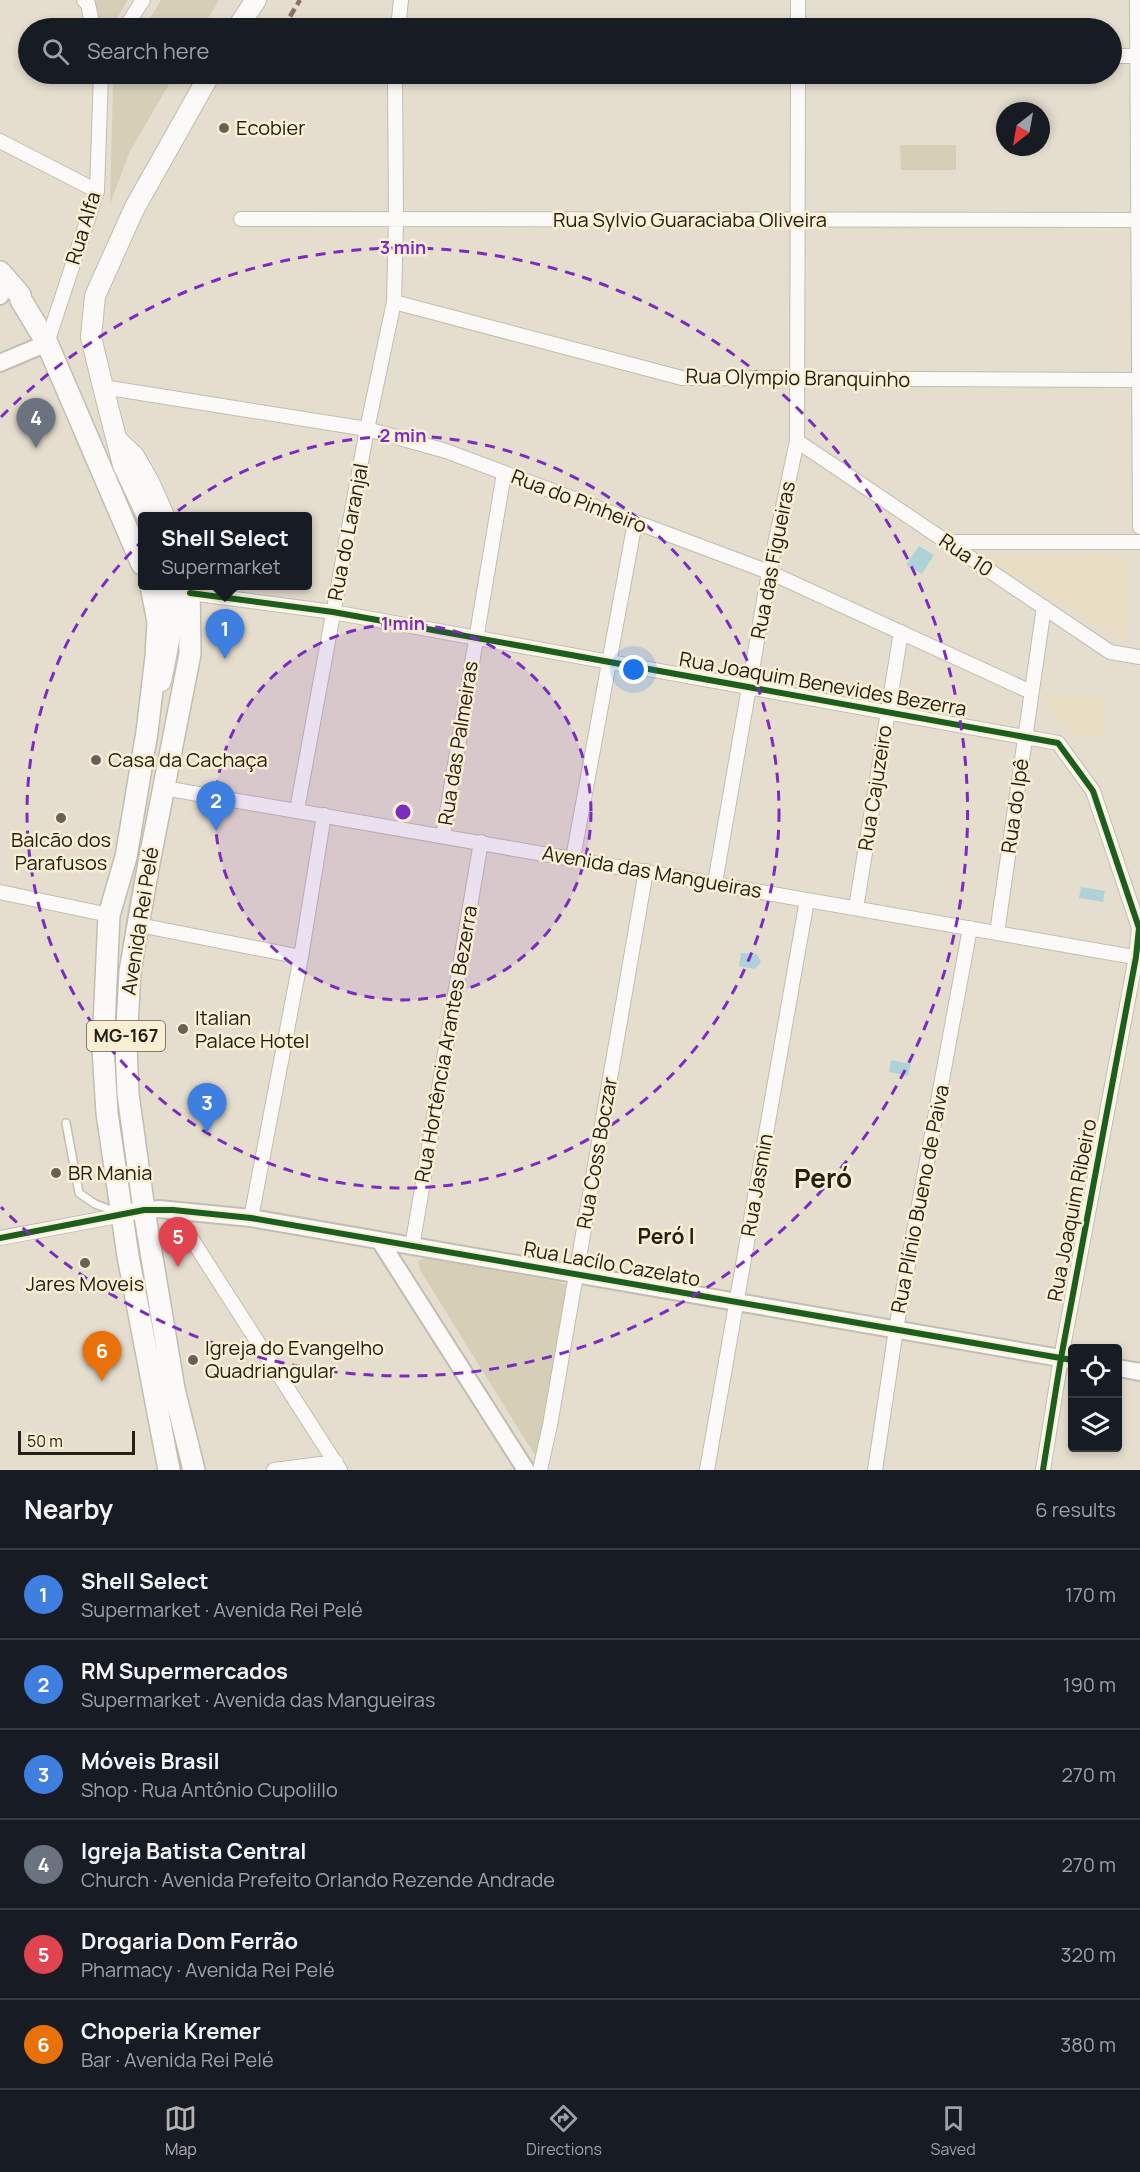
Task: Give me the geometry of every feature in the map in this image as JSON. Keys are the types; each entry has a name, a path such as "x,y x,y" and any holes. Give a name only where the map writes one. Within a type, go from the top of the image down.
{"main road":[{"path":"244,18 256,0"},
{"path":"145,512 123,465 102,387 92,337 95,296 108,262 134,209 204,84"},
{"path":"2,282 20,295 47,343 138,555"},
{"path":"115,438 134,456 162,512"},
{"path":"104,479 138,523"},
{"name":"MG-167","path":"147,732 158,622 152,590"},
{"path":"147,732 157,699 171,634 170,590"},
{"name":"Avenida Rei Pelé","path":"190,590 190,654 128,990 126,1045 128,1094 144,1210 174,1389 194,1470"},
{"name":"Avenida Rei Pelé","path":"147,732 126,857 109,915 103,1048 107,1113 128,1256 169,1470"}],"street":[{"path":"84,0 88,4 91,18"},
{"path":"131,18 143,0"},
{"path":"399,18 401,0"},
{"path":"798,0 798,18"},
{"path":"1137,0 1140,527"},
{"path":"1122,56 1139,56"},
{"name":"Rua Alfa","path":"47,343 97,191 101,84"},
{"name":"Rua do Laranjal","path":"297,810 367,429 394,302 395,84"},
{"name":"Rua das Figueiras","path":"715,884 770,572 797,441 798,84"},
{"path":"0,141 97,191"},
{"name":"Rua Sylvio Guaraciaba Oliveira","path":"241,219 1139,220"},
{"name":"Rua Olympio Branquinho","path":"394,302 682,378 1140,380"},
{"path":"0,363 47,343"},
{"name":"Rua do Pinheiro","path":"102,387 367,429 446,451 770,572 1031,692"},
{"name":"Rua 10","path":"797,441 1110,652 1140,657"},
{"name":"Rua das Palmeiras","path":"443,836 504,473"},
{"path":"573,858 635,522"},
{"path":"947,542 1140,542"},
{"name":"Rua Joaquim Benevides Bezerra","path":"196,590 333,612 1058,743 1093,791 1139,928 1138,958"},
{"name":"Rua do Ipê","path":"997,933 1044,608"},
{"name":"Rua Cajuzeiro","path":"856,908 901,632"},
{"name":"Avenida das Mangueiras","path":"164,788 1138,958"},
{"path":"250,1218 301,957 324,815"},
{"name":"Rua Hortência Arantes Bezerra","path":"412,1247 481,842"},
{"name":"Rua Coss Boczar","path":"540,1470 550,1425 646,871"},
{"path":"0,892 109,915"},
{"name":"Rua Jasmin","path":"707,1470 807,900"},
{"path":"139,925 301,957"},
{"name":"Rua Plínio Bueno de Paiva","path":"875,1470 896,1329 970,928"},
{"name":"Rua Joaquim Ribeiro","path":"1043,1470 1067,1359 1138,958"},
{"name":"Rua Lacílo Cazelato","path":"123,1215 144,1210 173,1210 250,1218 1067,1359"},
{"path":"173,1210 338,1466 274,1470"},
{"path":"0,1238 123,1215"},
{"path":"380,1241 526,1470"},
{"path":"1122,1369 1140,1372"}],"lane":[{"path":"66,1122 79,1193 95,1204 123,1215"}],"shaded area":[{"path":"91,0 128,0 117,18 96,18"},
{"path":"161,0 219,0 208,18 150,18"},
{"path":"113,84 169,84 130,151 110,204"},
{"path":"900,145 956,145 956,170 901,170"},
{"path":"1117,555 1124,559 1129,567 1126,638 1121,639 993,562 992,556"},
{"path":"185,650 129,929 132,1192 128,1193 118,1128 115,1089 114,1034 118,979 135,868"},
{"path":"1041,694 1103,696 1104,734 1072,736"},
{"path":"138,1232 185,1470 179,1470 169,1425 135,1233"},
{"path":"425,1258 566,1285 568,1292 540,1453 537,1455 534,1454 420,1270 418,1261"}],"water":[{"path":"919,546 934,555 922,574 906,565"},
{"path":"1081,887 1105,891 1103,902 1079,898"},
{"path":"741,953 757,954 761,962 755,969 739,966"},
{"path":"891,1060 911,1064 908,1076 889,1072"}],"marked path":[{"path":"289,18 300,0"}],"cycle path":[{"path":"190,593 333,612 1058,743 1093,791 1139,928 1136,957 1061,1358 1043,1470"},
{"path":"0,1238 144,1210 173,1210 251,1218 1068,1359"}],"place":[{"name":"Ecobier","path":"224,128"},
{"name":"Igreja Batista Central","path":"36,448"},
{"name":"Shell Select","path":"225,659"},
{"name":"Casa da Cachaça","path":"96,760"},
{"name":"Balcão dos Parafusos","path":"61,818"},
{"name":"RM Supermercados","path":"216,831"},
{"name":"Italian Palace Hotel","path":"183,1029"},
{"name":"Móveis Brasil","path":"207,1133"},
{"name":"BR Mania","path":"56,1173"},
{"name":"Jares Moveis","path":"85,1263"},
{"name":"Drogaria Dom Ferrão","path":"178,1267"},
{"name":"Igreja do Evangelho Quadriangular","path":"193,1360"},
{"name":"Choperia Kremer","path":"102,1381"}],"district":[{"name":"Peró","path":"823,1179"},
{"name":"Peró I","path":"666,1237"}]}
